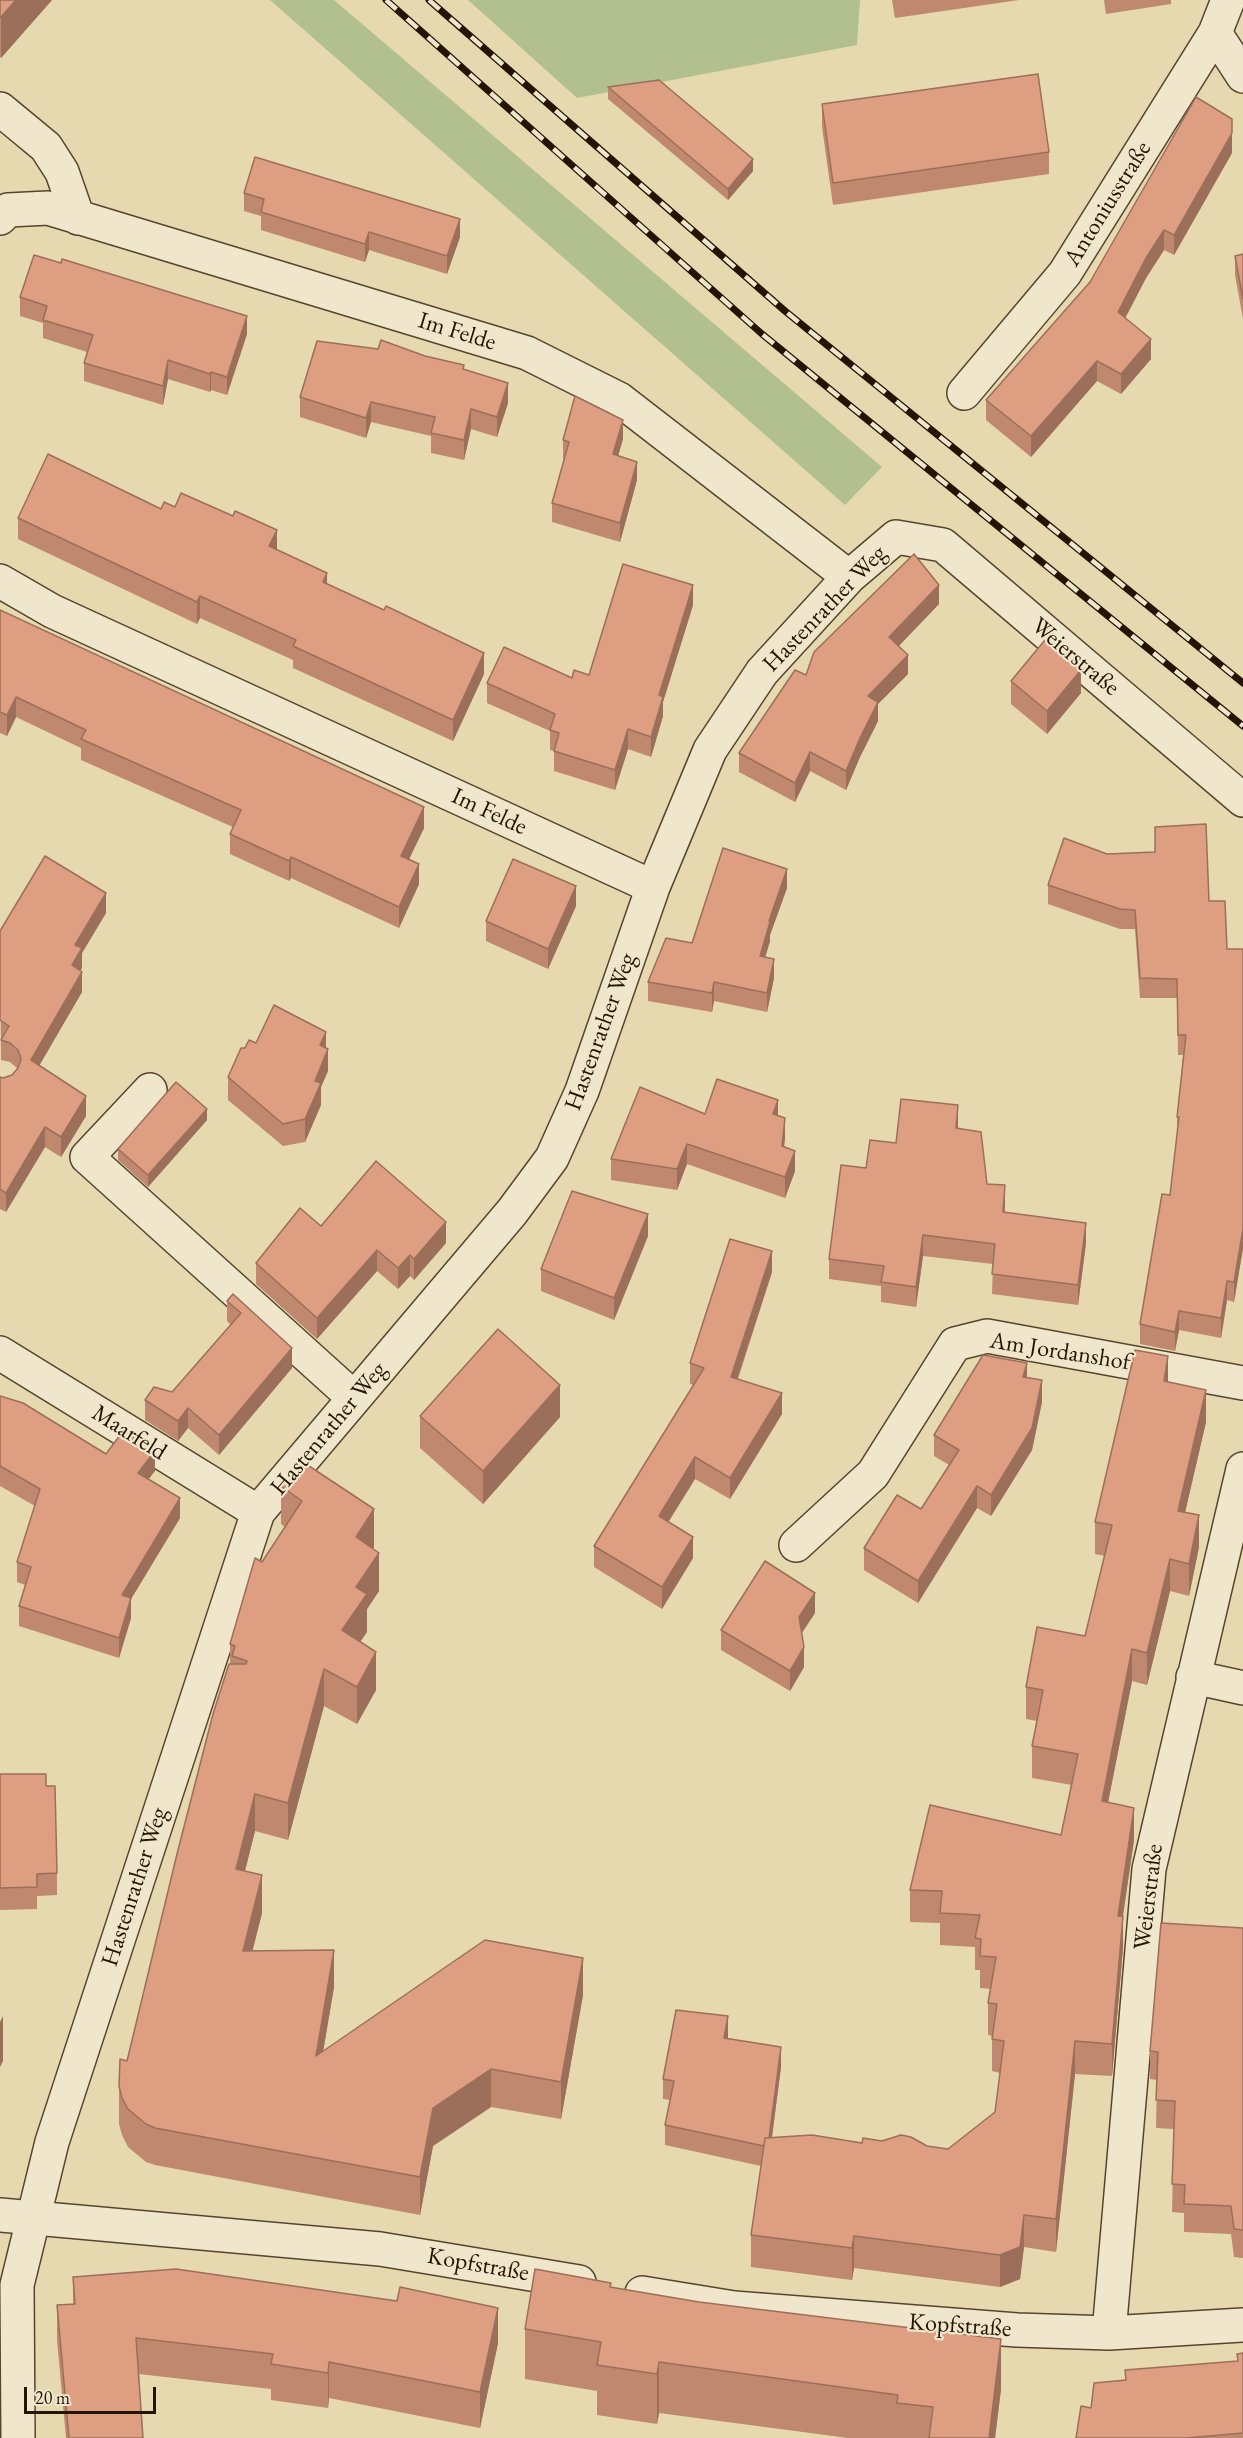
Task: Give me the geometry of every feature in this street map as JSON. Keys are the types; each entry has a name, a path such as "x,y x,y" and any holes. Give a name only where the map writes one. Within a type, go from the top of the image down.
{"street":[{"name":"Antoniusstraße","path":"964,393 1065,273 1215,33 1228,0"},
{"path":"1215,33 1243,76"},
{"path":"0,110 46,147 62,172 78,218"},
{"name":"Im Felde","path":"3,212 48,208 528,353 619,399 849,577"},
{"name":"Hastenrather Weg","path":"18,2438 16,2285 32,2218 52,2142 258,1512 512,1212 552,1158 582,1091 653,887 710,750 762,672 849,577 896,537"},
{"name":"Weierstraße","path":"896,537 943,545 1243,800"},
{"name":"Im Felde","path":"0,581 52,611 653,887"},
{"path":"150,1090 87,1157 354,1398"},
{"name":"Am Jordanshof","path":"796,1545 873,1474 955,1344 987,1336 1243,1383"},
{"name":"Maarfeld","path":"0,1353 258,1512"},
{"name":"Weierstraße","path":"1109,2333 1149,1869 1243,1469"},
{"path":"1193,1677 1243,1688"},
{"name":"Kopfstraße","path":"0,2215 380,2249 734,2308 1017,2330 1109,2333 1243,2325"}],"green space":[{"path":"270,0 334,0 882,467 845,505"},
{"path":"468,0 860,0 857,45 577,98"}],"building":[{"path":"0,0 16,0 1,17 0,17"},
{"path":"1038,74 1049,152 833,183 822,104"},
{"path":"659,80 753,159 728,189 608,87"},
{"path":"1196,97 1232,119 1232,133 1174,235 1164,230 1146,258 1118,312 1151,339 1121,374 1097,361 1031,436 986,400 1090,282"},
{"path":"255,157 460,219 447,256 369,232 365,244 261,212 264,199 244,193"},
{"path":"1243,254 1243,299 1235,256"},
{"path":"34,255 61,263 62,259 247,316 227,377 211,372 210,374 168,360 163,386 84,363 93,335 43,320 47,306 20,297"},
{"path":"381,340 425,356 464,365 463,369 508,383 497,417 471,409 464,440 431,433 435,417 371,402 366,418 300,397 317,341 378,349"},
{"path":"575,396 623,420 613,454 637,462 620,523 552,503 569,442 563,440"},
{"path":"48,454 161,509 164,502 175,507 181,493 233,516 235,511 277,530 269,546 327,573 323,582 384,610 386,606 484,653 453,720 293,646 296,640 200,596 197,602 18,518"},
{"path":"914,554 939,585 889,637 908,655 868,696 878,702 846,771 810,752 795,783 739,753 795,670 806,675 814,652"},
{"path":"623,564 693,585 659,695 663,697 651,737 628,729 615,770 554,751 559,733 550,730 555,714 487,683 504,647 572,678 574,670 589,675"},
{"path":"0,610 424,807 401,856 419,864 399,907 291,857 289,861 230,834 241,810 81,739 86,730 16,697 7,715 0,712"},
{"path":"1045,640 1081,670 1047,711 1011,681"},
{"path":"1206,824 1209,901 1225,901 1227,949 1243,949 1243,1229 1234,1282 1227,1281 1221,1318 1179,1311 1175,1332 1140,1324 1162,1194 1170,1195 1179,1117 1177,1117 1186,1035 1178,1035 1177,979 1140,978 1135,910 1120,909 1048,885 1064,838 1107,854 1155,852 1155,827"},
{"path":"723,848 787,869 760,956 774,959 767,993 714,982 712,993 648,982 666,938 692,943"},
{"path":"45,856 106,893 75,945 82,948 72,965 82,972 31,1060 86,1096 61,1137 45,1127 6,1193 0,1189 0,1077 12,1075 21,1059 18,1050 10,1043 1,1040 9,1026 0,1020 0,931"},
{"path":"513,859 576,886 548,949 486,921"},
{"path":"274,1005 326,1032 320,1045 328,1049 315,1081 321,1083 305,1119 283,1124 228,1077 241,1048 245,1048 249,1040 256,1043"},
{"path":"717,1079 778,1100 773,1114 785,1118 782,1146 795,1151 785,1177 687,1144 677,1169 611,1159 640,1087 705,1114"},
{"path":"176,1082 207,1109 148,1175 118,1149"},
{"path":"901,1099 958,1105 956,1128 981,1132 987,1184 1005,1185 1003,1212 1086,1223 1078,1285 992,1274 995,1244 923,1235 916,1287 881,1282 884,1266 829,1259 841,1165 866,1168 870,1140 896,1143"},
{"path":"376,1161 446,1222 414,1259 410,1255 398,1268 377,1250 317,1318 256,1263 300,1208 321,1226"},
{"path":"572,1191 648,1214 614,1298 541,1269"},
{"path":"730,1239 772,1251 731,1377 782,1393 730,1478 695,1457 659,1516 693,1537 662,1587 594,1546 704,1368 690,1363"},
{"path":"233,1294 292,1348 219,1435 188,1408 178,1421 145,1400 154,1387 172,1392 241,1313 227,1301"},
{"path":"498,1329 560,1385 483,1471 420,1416"},
{"path":"1135,1350 1168,1356 1164,1381 1206,1390 1178,1511 1199,1515 1189,1564 1170,1559 1147,1653 1132,1649 1102,1801 1134,1808 1118,1916 1123,1916 1112,2044 1075,2041 1056,2219 1024,2215 1020,2247 1000,2255 854,2236 852,2248 751,2235 765,2138 812,2135 862,2143 863,2138 882,2141 901,2135 911,2137 927,2146 948,2149 995,2112 1004,2041 992,2039 997,2004 988,2003 996,1957 980,1956 981,1939 975,1938 980,1915 940,1913 942,1891 910,1890 930,1805 1061,1835 1078,1754 1032,1746 1043,1690 1026,1687 1037,1627 1085,1636 1112,1525 1095,1522"},
{"path":"983,1355 1027,1363 1023,1377 1042,1380 1032,1428 991,1495 977,1486 918,1581 864,1548 897,1495 921,1509 959,1450 934,1435"},
{"path":"0,1396 23,1403 106,1454 123,1431 155,1451 138,1473 180,1498 122,1595 131,1598 119,1638 19,1606 31,1567 17,1562 40,1489 0,1466"},
{"path":"300,1460 374,1509 356,1537 379,1553 356,1587 367,1594 342,1630 376,1652 357,1687 324,1669 288,1803 255,1794 236,1869 262,1875 243,1951 334,1950 316,2056 485,1940 583,1958 561,2082 491,2069 433,2108 420,2177 155,2128 146,2124 128,2109 119,2086 120,2059 127,2061 213,1714 229,1664 246,1664 247,1661 232,1656 235,1646 230,1644 255,1558 262,1562 302,1501 281,1486"},
{"path":"765,1561 815,1593 799,1617 804,1647 790,1671 721,1630"},
{"path":"0,1774 46,1774 46,1786 55,1786 57,1873 37,1874 37,1887 0,1888"},
{"path":"1161,1923 1243,1928 1243,2230 1234,2229 1231,2206 1184,2204 1185,2185 1172,2184 1175,2101 1156,2100 1158,2052 1150,2051"},
{"path":"676,2010 728,2016 724,2038 781,2047 769,2138 765,2138 764,2146 665,2125 674,2081 663,2079"},
{"path":"176,2269 397,2301 400,2287 498,2308 480,2392 329,2362 328,2373 271,2364 273,2354 136,2338 143,2438 69,2438 57,2305 75,2304 73,2277"},
{"path":"535,2269 611,2283 610,2287 699,2302 1001,2339 989,2438 929,2438 933,2407 897,2403 898,2395 659,2362 657,2374 597,2365 601,2342 525,2329"},
{"path":"1243,2353 1243,2433 1187,2438 1076,2438 1081,2406 1091,2408 1094,2383 1126,2380 1125,2370 1238,2361 1237,2354"}],"railway":[{"path":"386,0 762,334 1243,726"},
{"path":"429,0 785,311 1243,683"}]}
